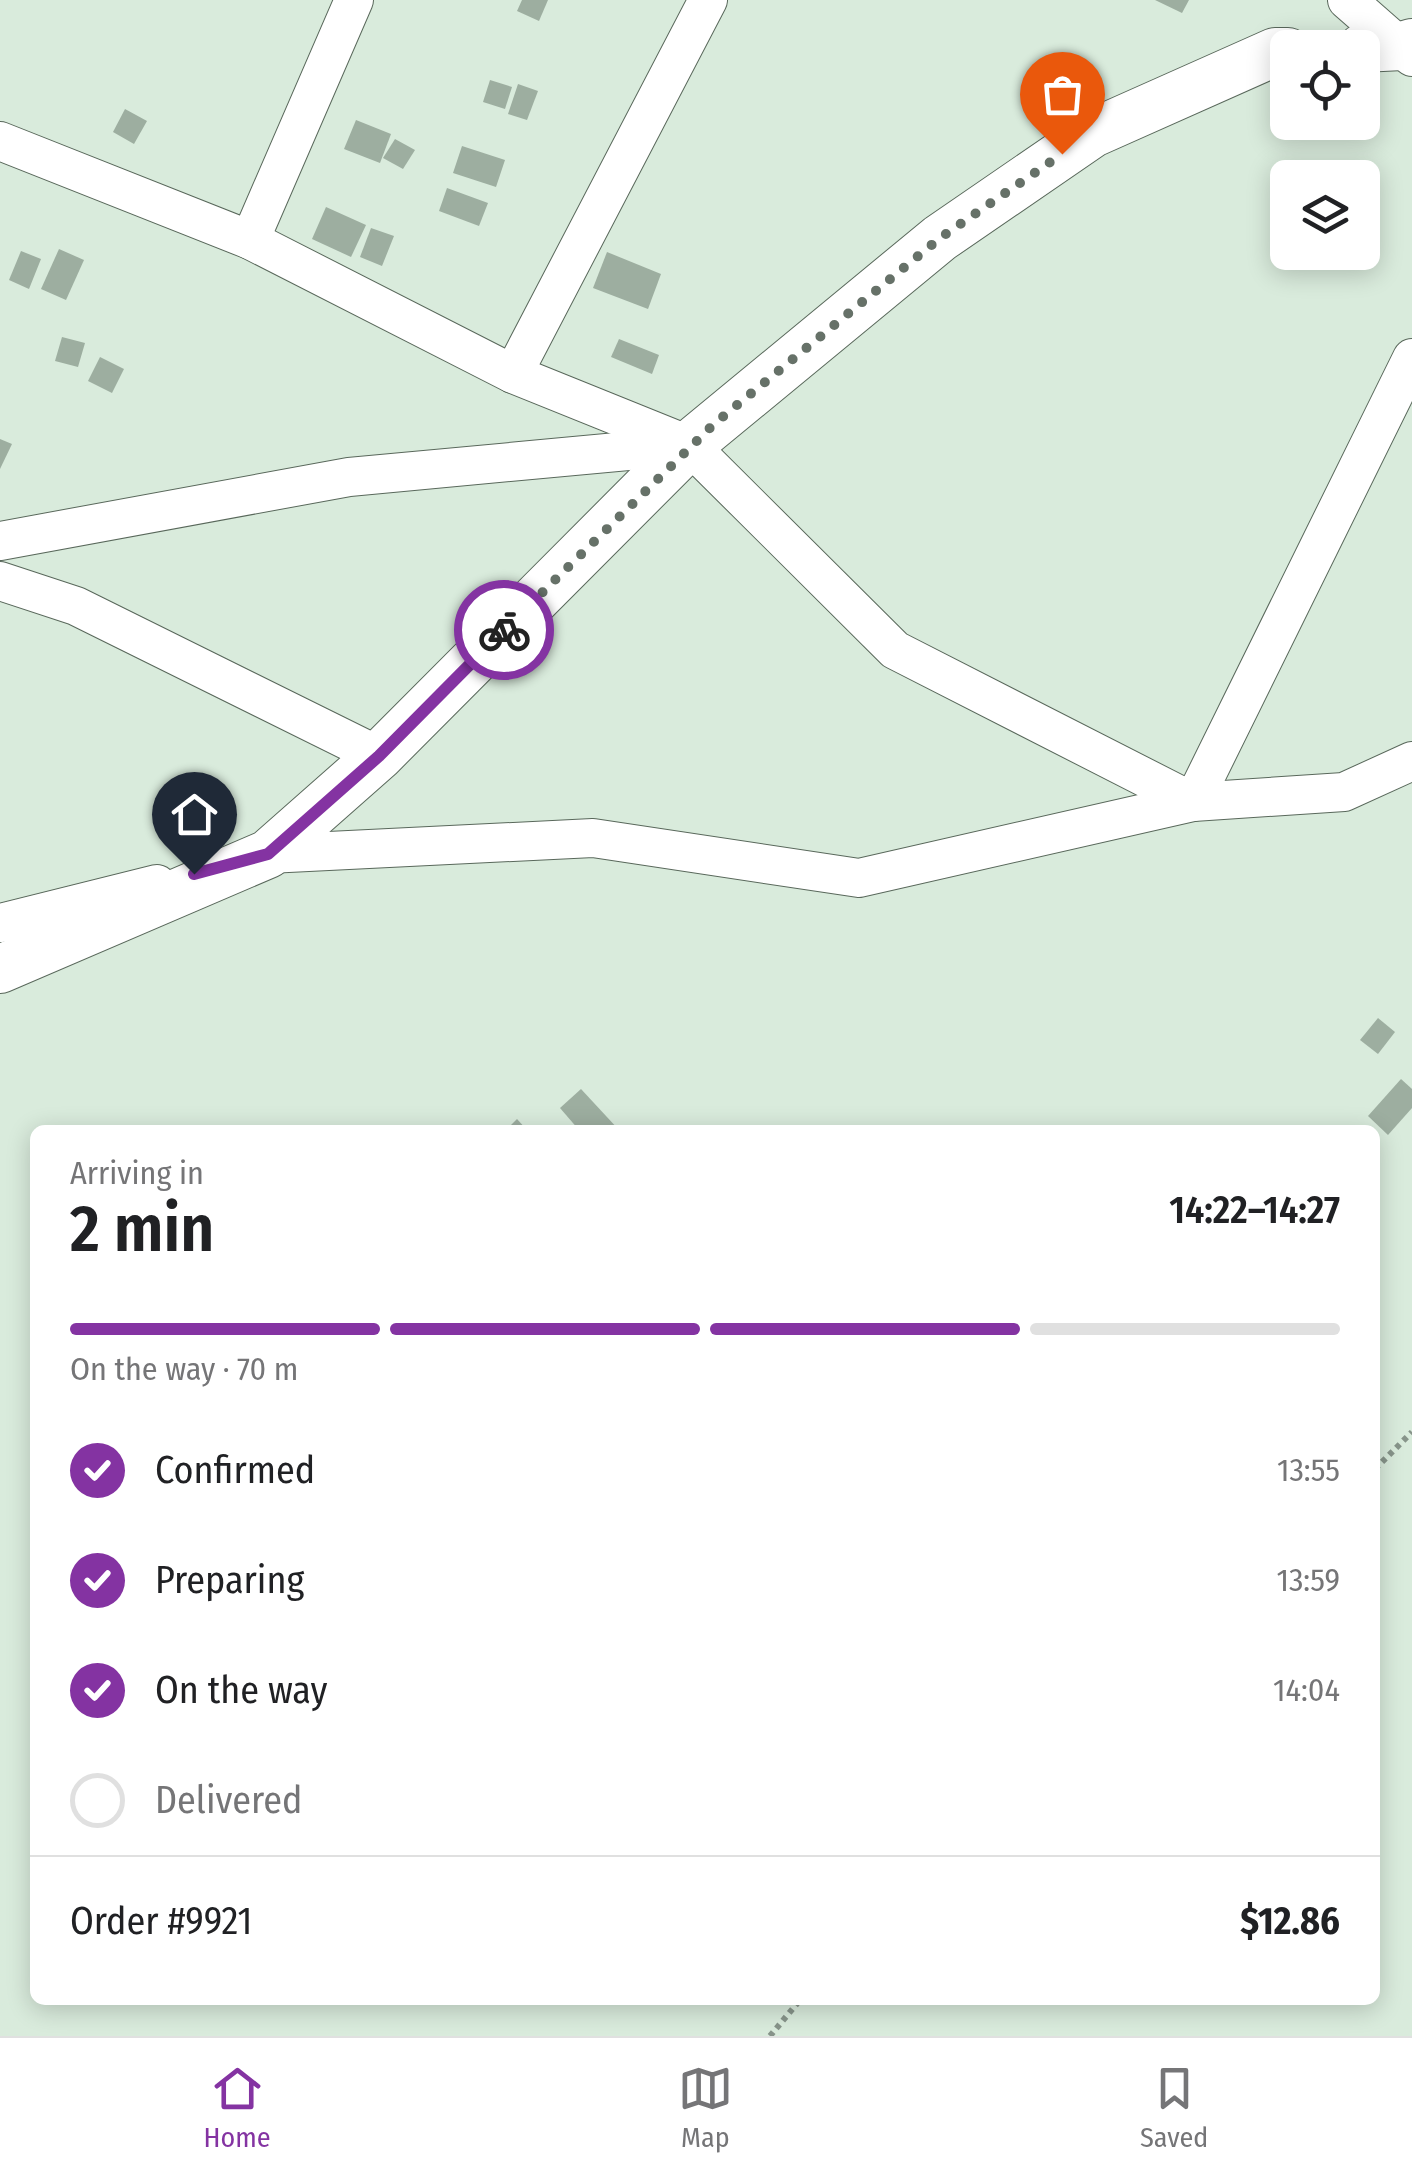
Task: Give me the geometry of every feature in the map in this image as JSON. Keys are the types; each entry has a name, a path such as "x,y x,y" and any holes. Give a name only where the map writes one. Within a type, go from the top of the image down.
{"main road":[{"path":"0,969 268,854 379,756 689,445 940,238 1093,132 1270,55"}],"street":[{"path":"250,240 354,0"},
{"path":"512,374 708,0"},
{"path":"1347,0 1397,49"},
{"path":"0,141 250,240 512,374 689,445 894,650 1193,802"},
{"path":"1193,802 1412,358"},
{"path":"0,542 349,477 689,445"},
{"path":"0,581 76,606 379,756"},
{"path":"0,923 268,854 593,838 860,878 1193,802 1344,792 1412,760"}],"path":[{"path":"1380,1464 1412,1432"},
{"path":"770,2036 796,2005"}],"building":[{"path":"522,0 548,0 539,21 517,11"},
{"path":"1155,0 1189,0 1182,13"},
{"path":"490,80 512,87 505,109 483,102"},
{"path":"518,84 538,91 527,120 508,114"},
{"path":"125,109 147,121 134,144 113,132"},
{"path":"356,120 391,134 380,163 344,149"},
{"path":"395,139 415,150 403,169 383,158"},
{"path":"462,146 505,160 496,187 453,173"},
{"path":"447,188 488,203 479,226 439,211"},
{"path":"326,207 366,225 351,257 312,239"},
{"path":"371,228 394,236 382,266 360,257"},
{"path":"59,249 84,260 66,300 41,289"},
{"path":"21,251 41,259 29,289 9,280"},
{"path":"607,252 661,274 648,309 593,288"},
{"path":"62,337 85,343 78,367 55,361"},
{"path":"619,339 659,355 652,374 611,357"},
{"path":"100,357 124,369 112,393 88,381"},
{"path":"0,439 12,444 0,469"},
{"path":"1378,1018 1395,1032 1378,1054 1360,1040"},
{"path":"1401,1079 1412,1089 1412,1108 1388,1135 1368,1116"},
{"path":"581,1089 614,1125 575,1125 560,1108"}],"way so far":[{"path":"504,630 689,445 940,238 1062,154"}],"route":[{"path":"194,874 268,854 379,756 504,630"}]}
